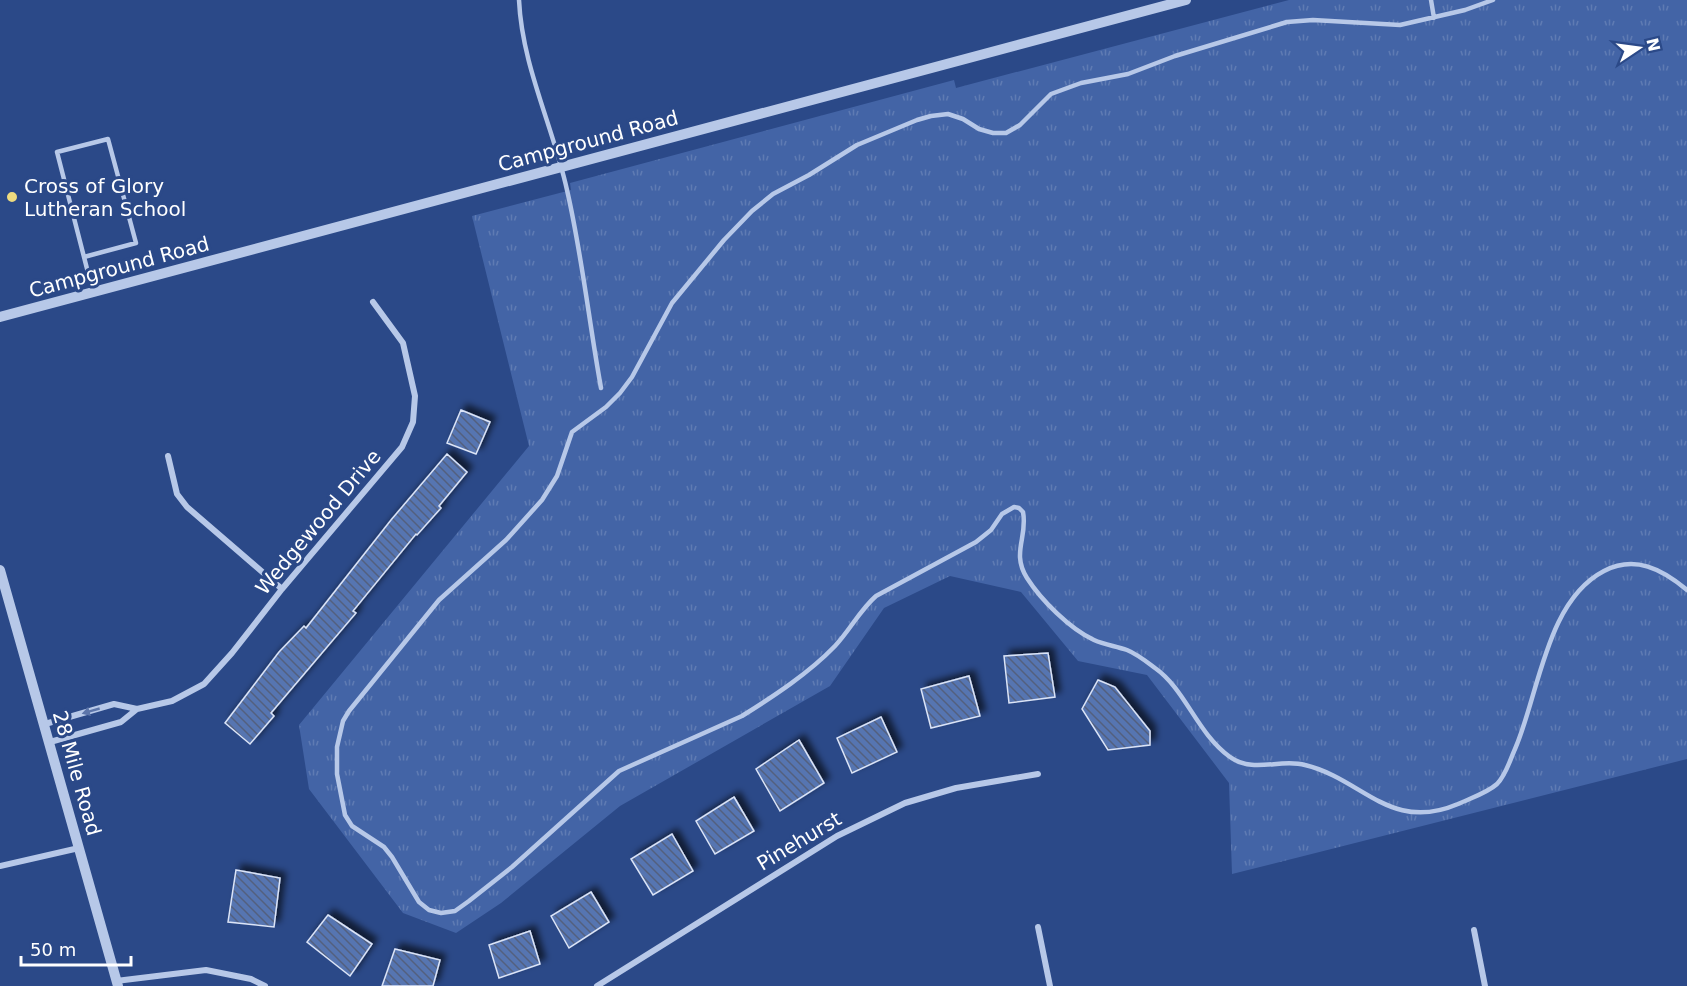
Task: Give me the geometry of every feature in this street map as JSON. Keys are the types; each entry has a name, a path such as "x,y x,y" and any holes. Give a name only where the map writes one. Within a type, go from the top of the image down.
{"street":[{"name":"Campground Road","path":"0,317 1186,0"},
{"name":"Wedgewood Drive","path":"45,724 114,704 137,709 172,701 204,684 402,447 413,422 415,396 403,343 373,302"},
{"path":"168,456 177,494 187,507 282,589"},
{"name":"28 Mile Road","path":"0,570 117,984"},
{"name":"Wedgewood Drive","path":"50,742 121,722 137,709"},
{"name":"Pinehurst","path":"597,986 837,836 905,803 956,788 1038,774"},
{"path":"0,866 79,848"},
{"path":"1038,927 1050,986"},
{"path":"1474,930 1485,986"},
{"path":"117,984 206,970 251,979 265,986"}],"lane":[{"path":"519,0 521,28 567,189 583,269 601,388"},
{"path":"1431,0 1434,18"},
{"path":"1493,0 1465,10 1400,25 1325,20 1287,22 1175,56 1128,74 1081,82 1051,94 1020,125 1006,132 993,133 979,129 963,119 948,114 924,118 857,145 773,194 723,240 672,303 632,377 620,393 606,407 572,432 557,477 542,500 506,540 439,600 349,711 343,721 337,747 337,774 345,815 352,826 384,847 399,868 415,898 423,906 441,913 455,911 512,867 620,771 742,716 762,703 822,659 876,596 976,542 990,530 1002,514 1014,507 1023,512 1025,524 1019,561 1028,580 1073,628 1102,644 1127,650 1159,670 1201,728 1228,755 1248,765 1299,763 1313,766 1382,804 1413,812 1431,813 1445,810 1498,783 1523,731 1545,655 1569,601 1592,577 1614,565 1640,563 1675,579 1687,590"},
{"path":"84,257 136,243 108,139 57,152 84,257 93,292"}],"green space":[{"path":"1289,0 1687,0 1687,759 1232,874 1229,783 1147,675 1078,661 1021,592 950,576 884,608 830,686 620,806 501,903 456,933 403,913 309,789 299,725 529,446 472,216 571,190 570,183 954,80 956,88"}],"building":[{"path":"461,410 490,422 476,454 447,443"},
{"path":"447,454 467,472 439,506 441,508 416,534 353,611 356,613 271,713 274,716 250,744 225,723 279,652 304,626 306,628 391,520"},
{"path":"1048,653 1055,697 1009,703 1004,656"},
{"path":"969,676 980,716 931,728 921,689"},
{"path":"1098,680 1115,687 1150,731 1150,745 1108,750 1082,709"},
{"path":"881,717 897,752 852,773 837,738"},
{"path":"799,740 824,783 780,811 756,769"},
{"path":"734,797 754,831 715,854 696,821"},
{"path":"672,834 693,871 653,895 631,859"},
{"path":"236,870 280,878 274,927 228,922"},
{"path":"591,892 609,922 569,948 551,916"},
{"path":"328,915 372,944 350,976 307,942"},
{"path":"530,931 540,964 499,978 489,945"},
{"path":"395,949 440,960 433,986 382,986"}],"place":[{"name":"Cross of Glory Lutheran School","path":"12,197"}]}
